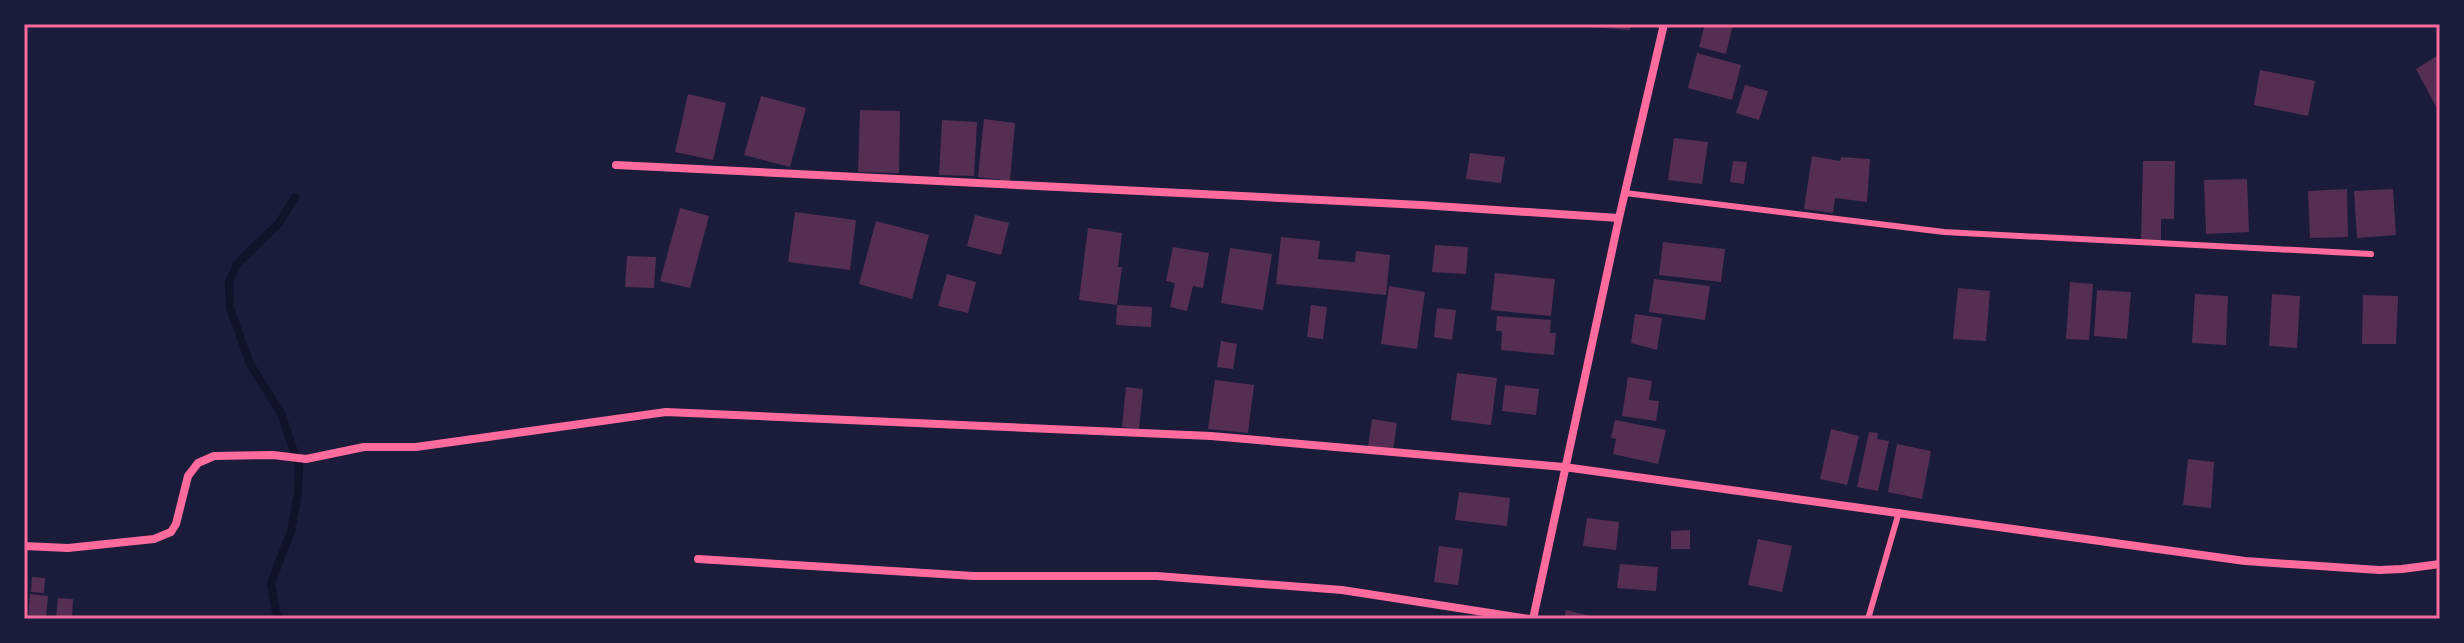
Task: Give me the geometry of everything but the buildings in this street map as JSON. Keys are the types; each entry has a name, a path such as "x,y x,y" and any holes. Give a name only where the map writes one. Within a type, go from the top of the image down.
{"street":[{"path":"698,559 974,576 1157,576 1342,590 1531,619 1664,24"},
{"path":"616,165 1421,205 1619,218"},
{"path":"24,546 68,548 154,539 171,532 176,524 188,476 198,463 214,456 273,455 306,459 364,447 416,447 666,412 1211,436 1564,467 2245,561 2379,570 2440,564"}],"lane":[{"path":"1625,193 1944,232 2371,254"},
{"path":"1868,619 1899,512"}],"waterway":[{"path":"281,619 276,612 271,583 291,531 299,467 281,413 250,364 230,308 229,282 237,264 279,223 295,197"}]}
